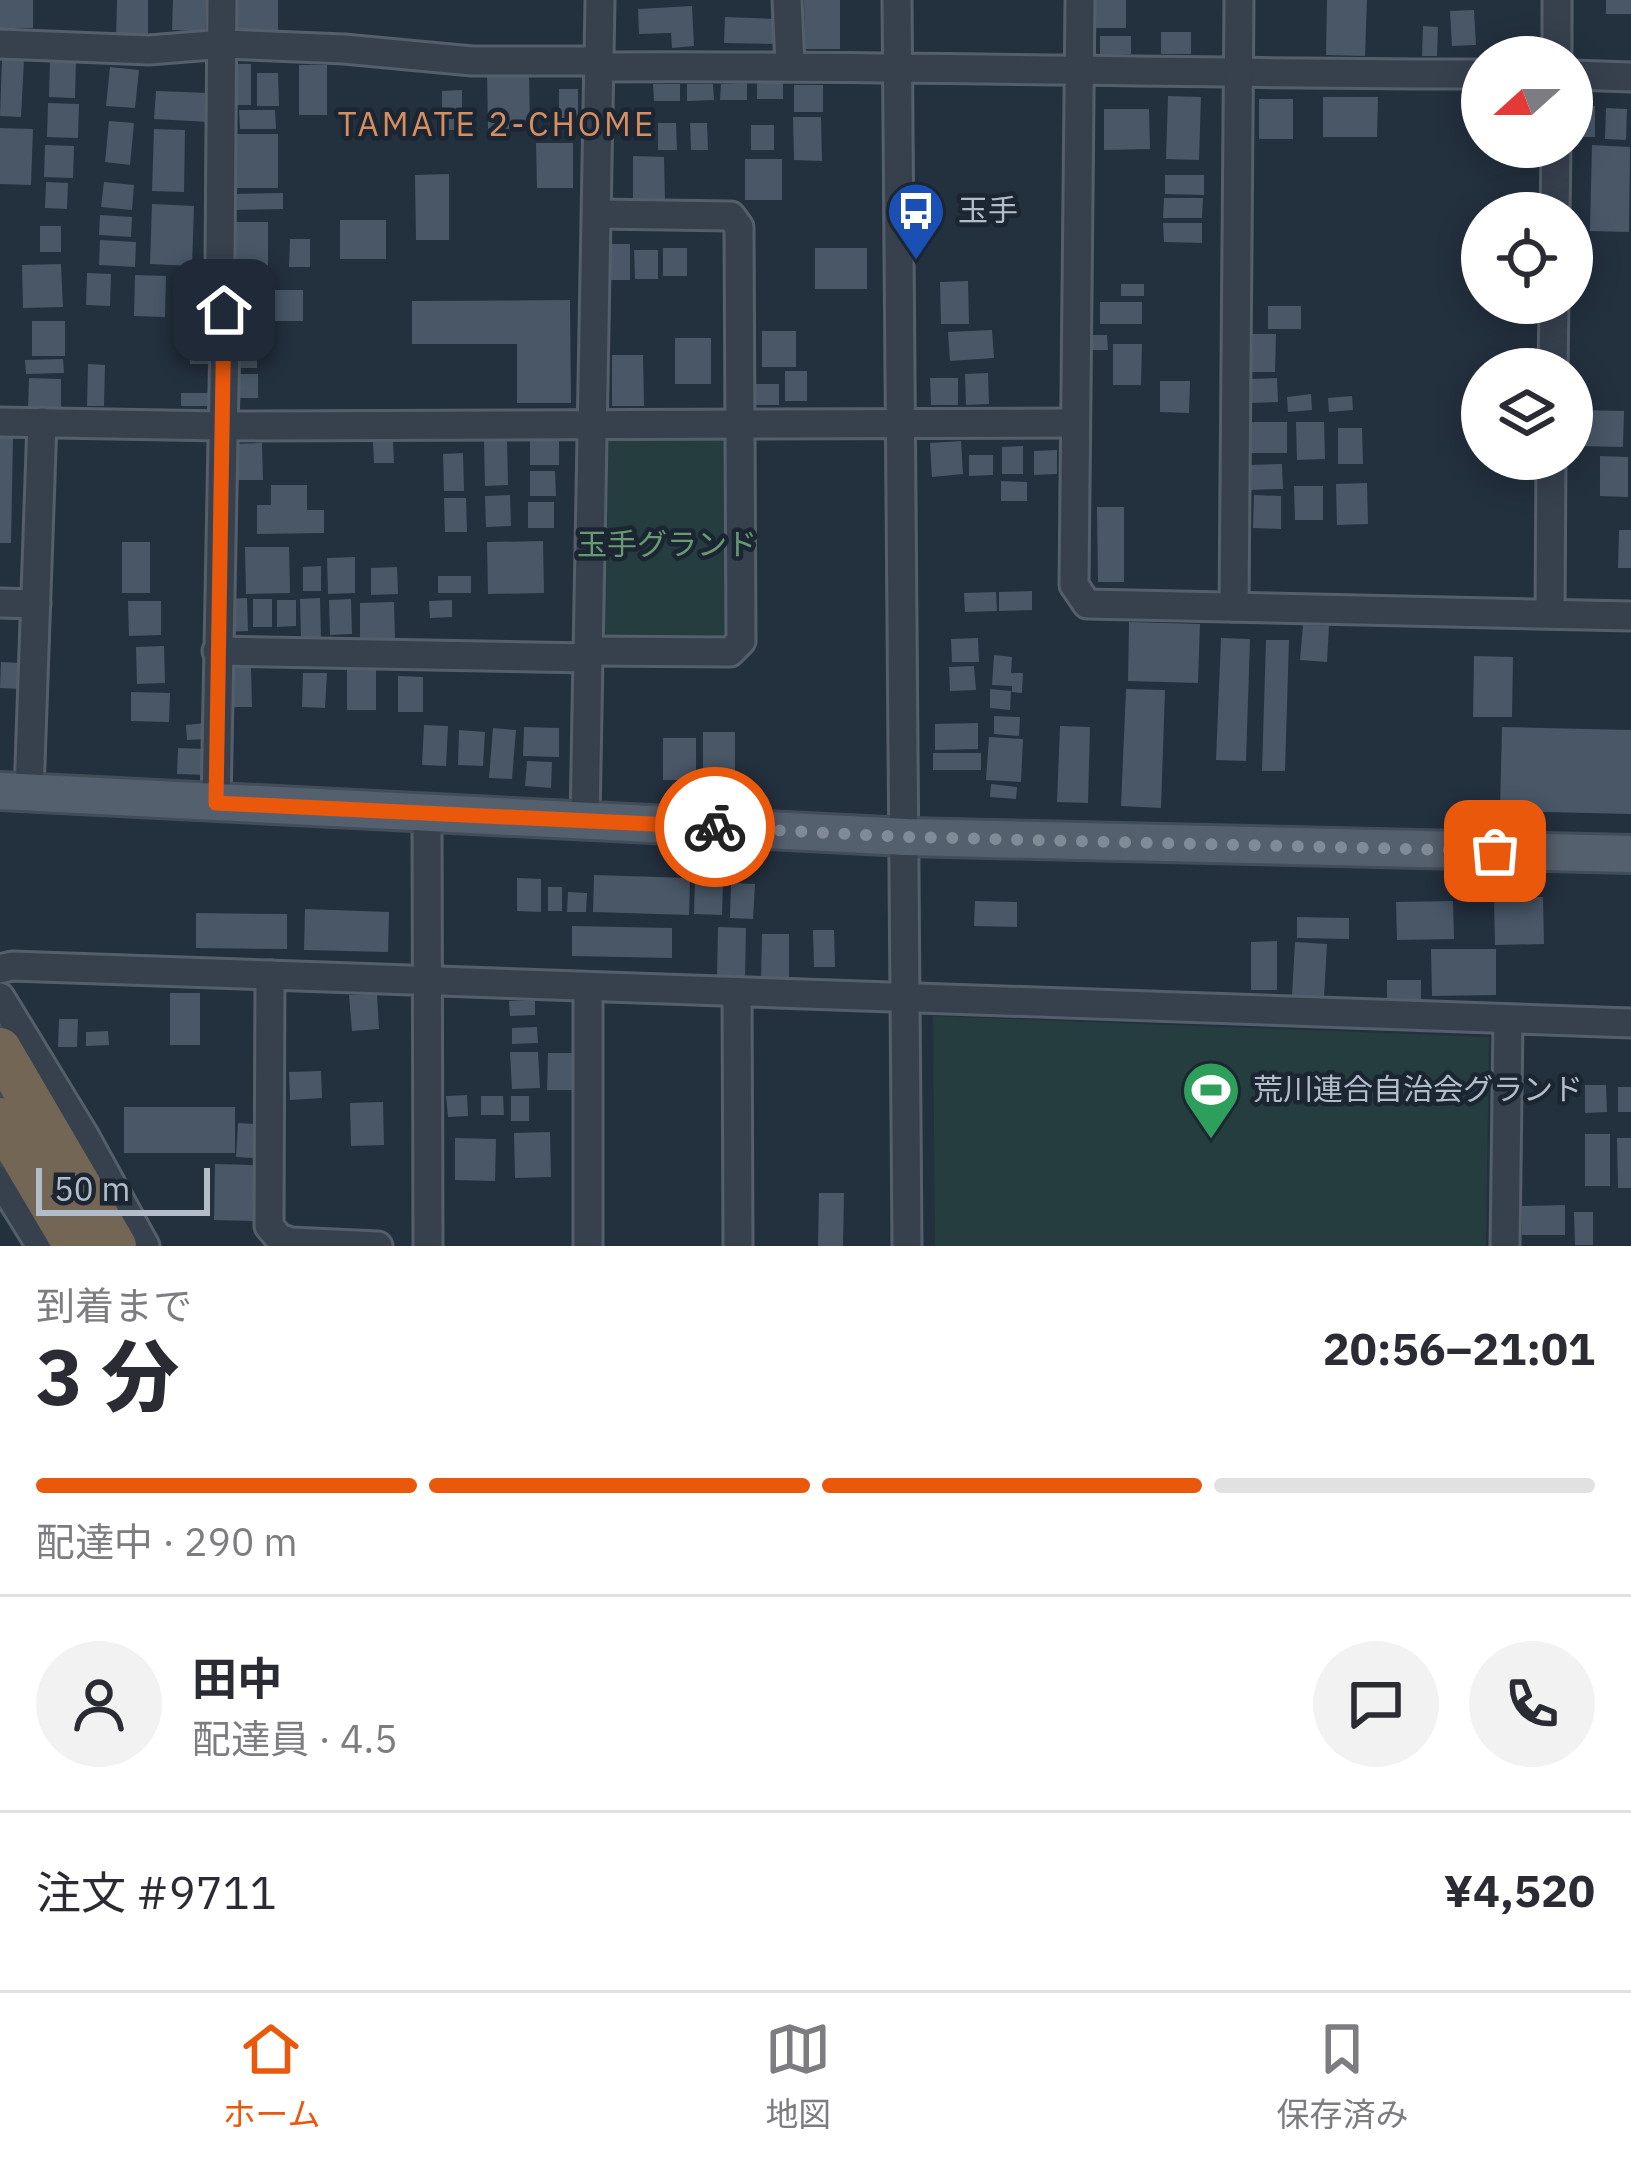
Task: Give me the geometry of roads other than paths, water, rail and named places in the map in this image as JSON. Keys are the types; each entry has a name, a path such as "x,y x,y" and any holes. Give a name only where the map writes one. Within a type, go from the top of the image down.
{"highway":[{"path":"0,1049 115,1246"},
{"path":"0,1119 75,1246"}],"main road":[{"path":"15,792 906,837 1631,854"}],"street":[{"path":"216,803 222,0"},
{"path":"584,821 601,0"},
{"path":"787,0 790,66"},
{"path":"897,0 907,1246"},
{"path":"1080,0 1074,585 1088,604 1631,616"},
{"path":"1234,607 1239,0"},
{"path":"1557,0 1557,36"},
{"path":"0,44 148,50 224,44 472,61 593,61 602,68 898,65 1461,74"},
{"path":"1593,76 1631,77"},
{"path":"217,651 730,652 741,640 739,227 730,216 599,214"},
{"path":"0,422 221,426 1076,423"},
{"path":"15,792 35,604 42,422"},
{"path":"1550,612 1552,480"},
{"path":"0,603 35,604"},
{"path":"427,816 428,1246"},
{"path":"0,969 1631,1024"},
{"path":"270,975 269,1226 279,1238 291,1242 378,1246"},
{"path":"588,987 588,1246"},
{"path":"737,992 738,1246"},
{"path":"0,997 145,1246"},
{"path":"1505,1246 1508,1020"},
{"path":"0,1180 40,1246"}],"place":[{"name":"玉手","path":"916,262"},
{"name":"荒川連合自治会グランド","path":"1211,1141"}],"district":[{"name":"TAMATE 2-CHOME","path":"497,124"}],"park label":[{"name":"玉手グランド","path":"667,545"}]}
